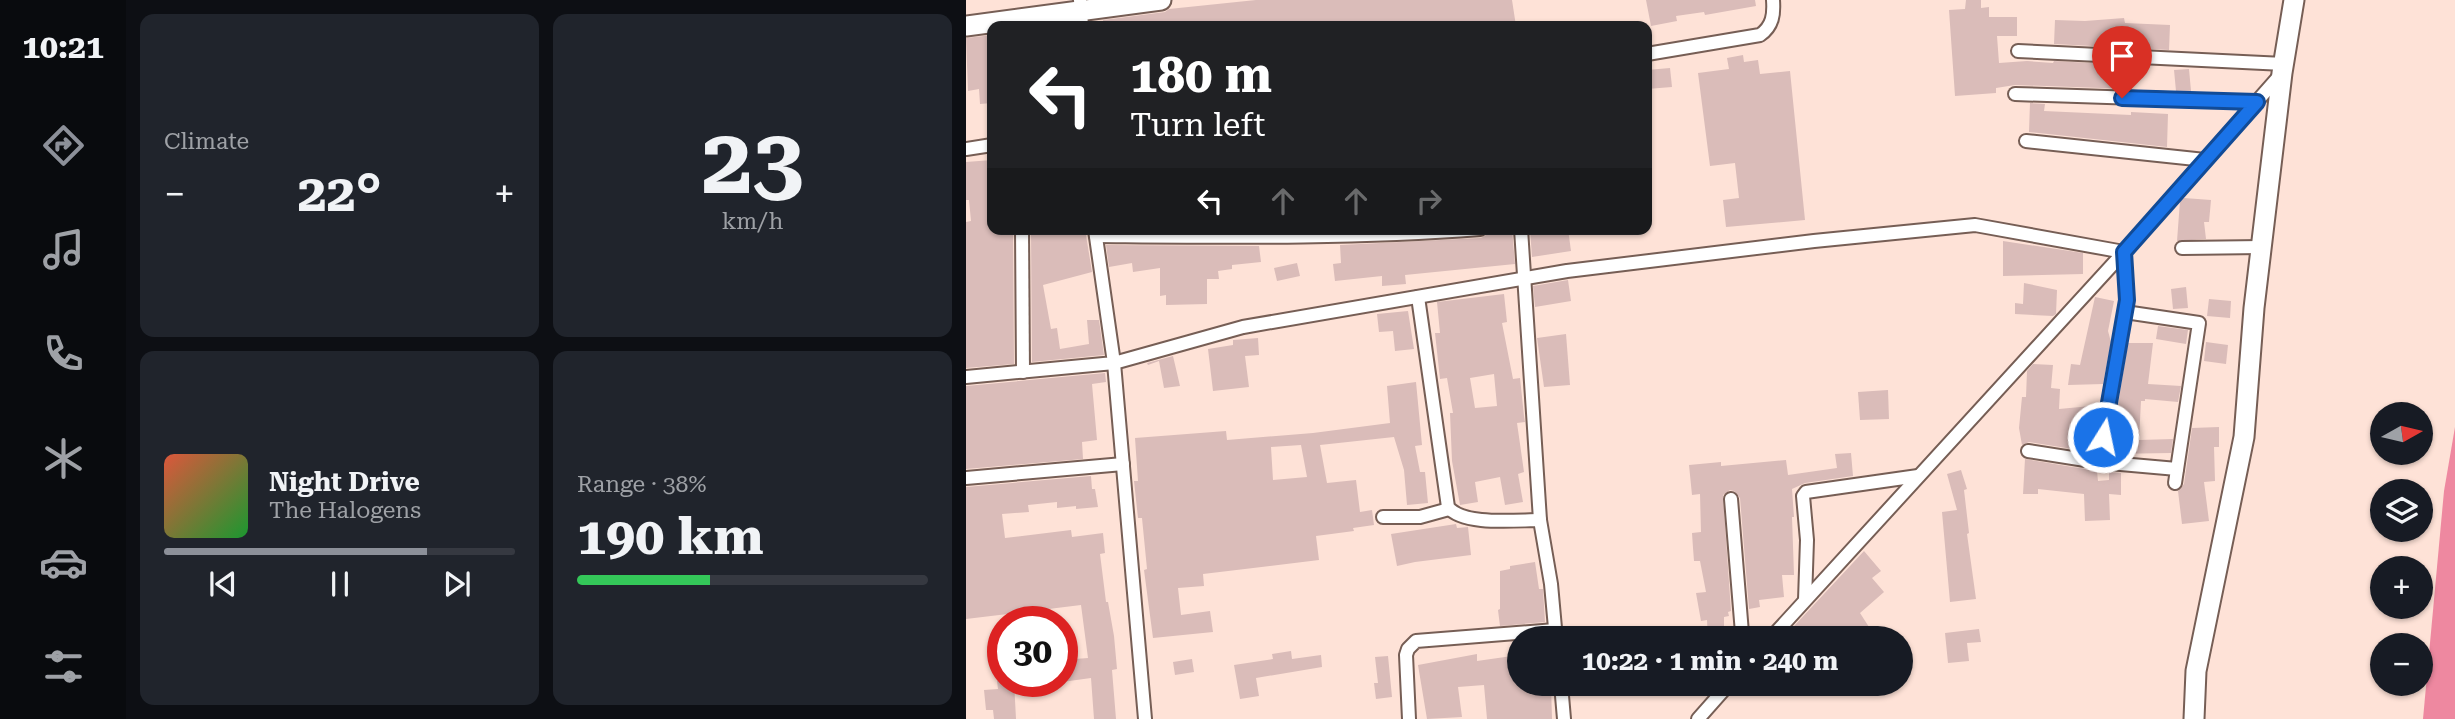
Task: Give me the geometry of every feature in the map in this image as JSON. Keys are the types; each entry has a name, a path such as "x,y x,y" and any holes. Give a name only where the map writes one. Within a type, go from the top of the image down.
{"main road":[{"path":"1007,21 1161,0"},
{"path":"2194,719 2196,671 2244,437 2262,247 2294,0"},
{"path":"966,26 987,23"}],"street":[{"path":"1652,53 1760,35 1768,28 1773,17 1773,0"},
{"path":"2018,51 2283,69"},
{"path":"1782,626 2124,252 2283,69"},
{"path":"2015,94 2257,102"},
{"path":"2026,141 2205,160"},
{"path":"966,149 987,146"},
{"path":"966,377 1114,363 1243,327 1567,271 1814,241 1975,225 2124,252"},
{"path":"1022,235 1024,372"},
{"path":"1095,235 1114,363 1145,719"},
{"path":"1195,235 1376,235"},
{"path":"1522,235 1540,520 1555,626"},
{"path":"2182,248 2262,247"},
{"path":"2098,462 2127,300 2124,252"},
{"path":"1418,297 1449,509 1457,516 1469,519 1540,520"},
{"path":"2125,312 2199,323 2175,483"},
{"path":"2028,451 2098,462 2177,469"},
{"path":"966,478 1123,464"},
{"path":"1805,600 1807,540 1803,496 1806,492 1918,476"},
{"path":"1731,499 1741,626"},
{"path":"1383,517 1420,517 1449,509"},
{"path":"1409,719 1406,655 1416,641 1507,637"},
{"path":"1562,696 1564,719"},
{"path":"1698,719 1718,696"}],"shaded area":[{"path":"2455,427 2455,719 2423,719 2425,696 2433,696 2431,633 2444,491"}],"building":[{"path":"1256,0 1512,0 1515,21 1103,21 1165,12 1169,9"},
{"path":"1646,0 1755,0 1756,6 1705,15 1704,12 1676,16 1677,21 1652,26"},
{"path":"1966,0 1981,0 1981,8 1989,7 1989,17 2017,17 2017,36 1997,36 1999,63 2054,61 2129,65 2129,89 2015,85 1996,88 1996,93 1955,96 1949,10 1965,9"},
{"path":"2124,18 2125,23 2170,25 2169,50 2054,44 2055,20"},
{"path":"987,36 987,103 980,104 979,89 968,91 966,38"},
{"path":"1743,55 1744,62 1758,60 1760,74 1790,71 1805,220 1726,227 1723,200 1739,198 1735,163 1710,166 1698,73 1729,69 1727,58"},
{"path":"1670,68 1672,87 1652,89 1652,70"},
{"path":"2189,69 2191,91 2176,91 2174,70"},
{"path":"2030,103 2045,104 2044,111 2168,114 2167,147 2029,132"},
{"path":"987,160 987,235 1013,235 1014,364 966,368 966,222 971,221 969,200 966,200 966,162"},
{"path":"2184,198 2211,200 2209,222 2204,222 2206,239 2177,241 2180,201"},
{"path":"1031,235 1086,235 1092,272 1043,285 1051,329 1057,328 1060,349 1089,344 1087,320 1099,320 1104,355 1032,362"},
{"path":"1513,235 1515,264 1405,275 1406,284 1382,286 1382,276 1335,281 1333,264 1341,263 1340,245"},
{"path":"1530,235 1569,235 1571,251 1532,257"},
{"path":"2003,241 2083,253 2083,274 2003,276"},
{"path":"1106,245 1259,246 1261,262 1232,265 1232,269 1218,271 1219,279 1207,279 1207,304 1166,305 1166,295 1160,296 1160,268 1133,272 1132,263 1109,267"},
{"path":"1297,263 1300,276 1277,281 1274,268"},
{"path":"1568,280 1571,301 1535,307 1533,286"},
{"path":"2024,283 2057,290 2056,314 2015,314 2015,303 2023,304"},
{"path":"2186,287 2188,308 2173,309 2171,289"},
{"path":"1504,294 1507,322 1502,323 1513,379 1520,378 1525,422 1517,423 1524,472 1518,474 1523,502 1505,505 1500,477 1475,482 1478,502 1460,505 1452,461 1450,413 1453,413 1447,378 1440,379 1435,333 1440,333 1437,302","holes":["1494,374 1497,406 1475,408 1470,378"]},
{"path":"2095,297 2114,301 2108,331 2111,342 2103,384 2068,385 2071,364 2080,365"},
{"path":"2209,299 2231,301 2230,318 2207,316"},
{"path":"1408,311 1414,349 1395,351 1393,331 1379,332 1377,314"},
{"path":"2158,326 2188,330 2186,344 2156,339"},
{"path":"1566,334 1570,385 1544,387 1537,338"},
{"path":"1258,338 1259,355 1245,356 1249,387 1213,391 1208,349 1233,345 1233,340"},
{"path":"2206,342 2228,345 2226,364 2204,361"},
{"path":"2128,343 2153,343 2148,384 2181,386 2178,402 2145,399 2141,401 2139,440 2173,439 2171,453 2110,454"},
{"path":"1173,356 1180,386 1164,388 1159,361 1148,365 1147,363"},
{"path":"2033,364 2053,365 2051,388 2060,389 2059,409 2091,406 2094,436 2091,452 2029,442 2022,445 2019,428 2022,397 2026,397 2027,371"},
{"path":"1105,373 1106,382 1092,384 1097,440 1082,442 1083,459 966,469 966,386"},
{"path":"1416,382 1422,445 1415,446 1420,472 1425,472 1428,503 1407,505 1404,470 1394,437 1320,445 1327,483 1356,480 1360,512 1372,510 1374,525 1353,528 1354,531 1316,536 1319,560 1203,574 1204,586 1178,588 1181,615 1210,611 1213,632 1153,638 1144,570 1147,569 1142,518 1138,518 1134,481 1138,481 1135,438 1226,431 1227,440 1390,423 1387,386","holes":["1301,445 1307,477 1273,480 1271,447"]},
{"path":"1888,390 1889,419 1860,420 1858,392"},
{"path":"2219,427 2219,447 2214,447 2215,481 2204,482 2209,521 2182,524 2178,491 2184,484 2192,428"},
{"path":"1851,453 1853,476 1805,483 1792,489 1794,575 1782,575 1784,597 1759,600 1760,607 1749,609 1740,498 1730,490 1723,495 1731,611 1728,612 1729,616 1724,617 1724,626 1707,626 1707,620 1701,621 1696,593 1706,592 1700,561 1694,561 1692,533 1701,532 1700,494 1692,495 1689,465 1721,462 1721,466 1786,460 1788,475 1837,468 1835,454"},
{"path":"2025,459 2097,471 2098,481 2109,480 2109,472 2121,473 2121,495 2109,494 2110,520 2085,521 2084,494 2038,489 2038,494 2023,494"},
{"path":"1961,470 1967,489 1964,490 1967,534 1976,599 1950,602 1942,512 1957,510 1947,474"},
{"path":"1091,476 1098,507 1057,508 1057,502 1028,505 1029,512 1002,514 1005,538 1071,530 1072,537 1103,533 1105,553 1100,554 1117,669 1112,670 1116,719 1094,719 1091,678 1078,680 1078,659 1088,658 1081,605 987,606 987,616 966,619 966,487"},
{"path":"1456,524 1457,528 1468,527 1471,555 1397,566 1391,534"},
{"path":"1864,551 1881,571 1872,578 1884,592 1860,613 1868,626 1794,626"},
{"path":"1535,562 1539,589 1543,589 1545,622 1500,626 1500,571 1510,569 1510,566"},
{"path":"1979,629 1981,642 1967,643 1969,661 1948,663 1945,633"},
{"path":"1291,651 1292,659 1321,655 1322,667 1256,678 1259,696 1240,699 1234,665 1273,659 1272,654"},
{"path":"1477,654 1477,661 1507,657 1507,696 1551,696 1552,719 1487,719 1484,685 1458,687 1462,717 1427,719 1418,665"},
{"path":"1388,656 1392,697 1376,699 1374,683 1378,683 1375,657"},
{"path":"1192,659 1194,672 1175,675 1173,662"},
{"path":"984,690 987,690 987,697 1015,697 1016,719 994,719 993,710 986,710"}],"route":[{"path":"2103,437 2127,300 2124,252 2257,102 2122,98"}]}
